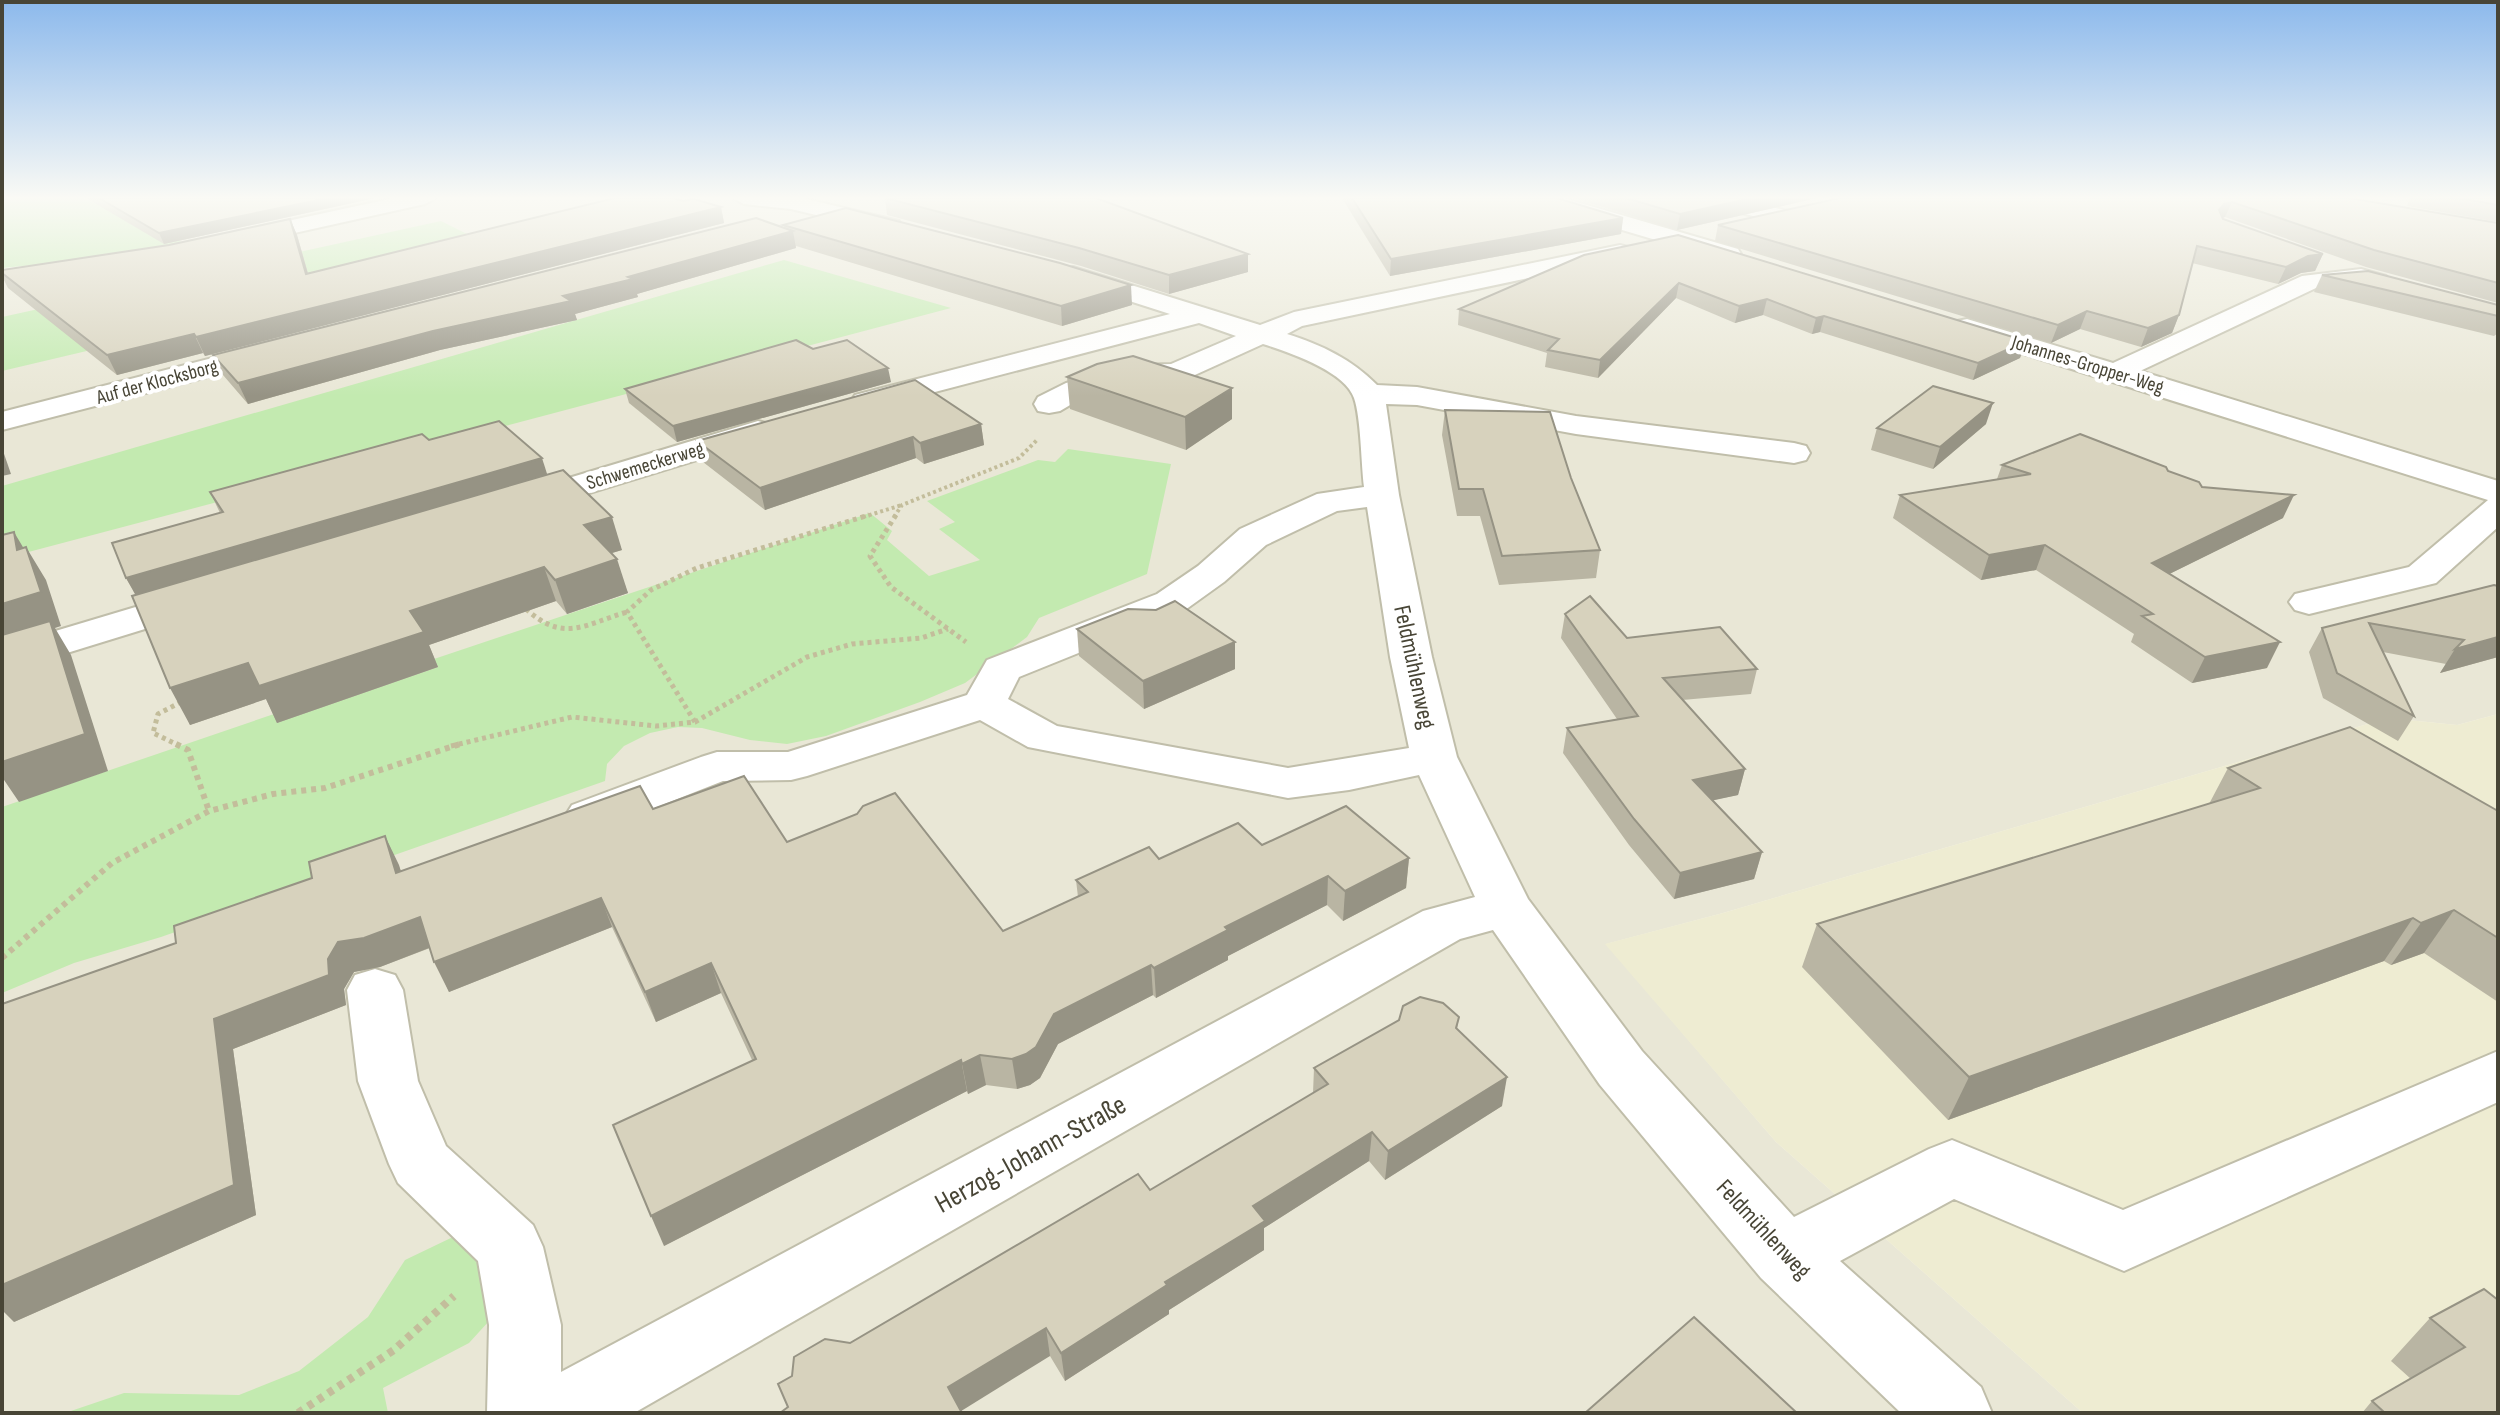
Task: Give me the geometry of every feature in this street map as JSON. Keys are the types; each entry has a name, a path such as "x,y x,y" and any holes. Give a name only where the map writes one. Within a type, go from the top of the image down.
{"street":[{"path":"1049,404 1077,389 1139,374 1176,373 1294,320 1561,264"},
{"path":"2329,264 2361,277 2406,288"},
{"path":"1042,266 1307,349 1346,371 1369,394 1417,396 1576,425 1794,453"},
{"path":"2117,373 2136,361 2311,281 2361,277"},
{"path":"841,407 1200,315"},
{"name":"Johannes-Gropper-Weg","path":"1939,319 2498,492"},
{"name":"Auf der Klocksborg","path":"2,421 306,343"},
{"name":"Feldmühlenweg","path":"1369,394 1382,495 1411,657 1434,757 1506,908 1621,1068 1785,1256 1955,1413"},
{"name":"Schwemeckerweg","path":"491,512 781,424"},
{"path":"544,833 717,767 791,766 993,686 1171,602 1211,574 1253,537 1329,501 1382,495"},
{"path":"2309,602 2422,575 2498,508"},
{"path":"2,660 231,590"},
{"path":"993,686 1044,737 1288,783 1349,775 1434,757"},
{"name":"Herzog-Johann-Straße","path":"561,1413 1442,925 1506,908"},
{"path":"375,990 388,1081 421,1164 509,1247 525,1325 524,1413"},
{"path":"1785,1256 1952,1168 2124,1241 2498,1075"}],"path":[{"path":"518,607 529,610 543,624 562,631 627,612 651,590 697,568 902,505 1019,458 1048,430 1049,404"},
{"path":"902,505 870,556 891,587 948,629 993,686"},
{"path":"627,612 695,722"},
{"path":"2,958 112,863 209,811 273,794 325,788 443,748 572,717 656,726 695,722 807,657 852,644 921,638 948,629"},
{"path":"181,702 158,714 153,733 188,750 209,811"},
{"path":"298,1413 394,1350 509,1247"}],"shaded area":[{"path":"55,264 2498,264 2498,714 2457,725 2388,718 1723,913 1606,944 1776,1142 2083,1413 2,1413 2,269"},
{"path":"2498,714 2498,1413 2083,1413 1776,1142 1605,944 1723,913 2388,718 2457,725"}],"green space":[{"path":"2,264 45,264 2,268"},
{"path":"244,264 454,264 2,371 2,317"},
{"path":"770,264 798,264 951,308 2,559 2,486"},
{"path":"1068,449 1171,464 1147,574 1039,618 1027,637 965,683 826,736 787,744 750,740 702,728 678,727 650,733 624,746 607,764 605,781 161,937 74,963 2,993 2,807 274,714 278,722 438,667 434,659 870,513 892,531 887,540 929,576 980,560 939,529 955,522 927,501 1038,460 1055,462"},
{"path":"455,1236 484,1268 500,1309 469,1343 383,1388 388,1413 65,1413 124,1393 239,1395 299,1371 368,1317 405,1260"}],"building":[{"path":"42,264 303,264 306,274 347,264 491,264 196,337 194,334 107,355 2,270"},
{"path":"574,264 675,264 628,277 633,279 563,296 571,301 433,331 238,383 213,355"},
{"path":"917,264 1063,264 1131,285 1061,306"},
{"path":"1132,264 1210,264 1169,275"},
{"path":"1563,264 1773,264 2026,341 1978,363 1824,316 1816,318 1767,299 1739,306 1679,283 1600,360 1548,350 1559,339 1459,309"},
{"path":"1851,264 2192,264 2179,315 2148,328 2087,311 2058,325"},
{"path":"2427,264 2498,264 2498,283"},
{"path":"2368,271 2498,305 2498,316 2322,275"},
{"path":"796,340 813,349 847,340 888,368 673,426 625,389"},
{"path":"1133,356 1232,388 1185,417 1067,377 1097,364"},
{"path":"915,380 981,424 920,443 913,437 760,488 697,441"},
{"path":"1933,386 1993,403 1940,447 1877,428"},
{"path":"1445,410 1550,412 1571,478 1600,550 1502,556 1483,489 1459,489"},
{"path":"499,421 542,458 126,578 112,543 223,512 210,492 422,434 429,440"},
{"path":"2080,434 2166,467 2168,471 2199,482 2202,487 2294,495 2152,563 2280,642 2205,657 2142,616 2153,614 2045,545 1989,555 1900,495 2031,474 2002,465"},
{"path":"563,470 612,517 584,525 617,559 555,580 544,567 410,611 424,632 259,686 248,663 170,688 132,596"},
{"path":"14,532 17,550 26,547 41,592 2,604 2,535"},
{"path":"2498,586 2498,637 2455,649 2464,640 2369,623 2414,716 2337,673 2322,628"},
{"path":"1590,596 1627,638 1720,627 1757,669 1663,678 1745,769 1693,780 1762,852 1680,873 1634,819 1567,728 1638,716 1565,614"},
{"path":"1175,601 1235,642 1143,681 1077,629 1128,609 1156,610"},
{"path":"50,621 85,734 2,762 2,635"},
{"path":"2350,727 2498,811 2498,938 2454,910 2421,923 2413,918 1969,1077 1817,924 2260,788 2228,768"},
{"path":"744,776 787,842 857,814 863,806 895,793 1003,931 1088,892 1076,880 1149,847 1159,859 1238,823 1262,845 1346,806 1409,858 1345,891 1328,876 1225,927 1228,930 1154,968 1151,965 1054,1014 1036,1047 1026,1054 1012,1059 980,1055 962,1064 961,1060 651,1216 613,1125 756,1059 711,963 645,992 601,898 434,962 420,917 364,938 338,942 328,959 329,975 214,1019 234,1185 2,1285 2,1004 176,943 174,926 312,878 309,862 385,836 396,873 640,786 653,809"},
{"path":"1420,997 1443,1003 1459,1017 1456,1028 1507,1077 1388,1151 1372,1132 1253,1206 1265,1221 1165,1282 1167,1285 1061,1353 1046,1328 948,1387 962,1413 780,1413 788,1407 778,1384 792,1376 794,1357 825,1339 850,1343 1138,1174 1150,1190 1328,1084 1314,1068 1399,1020 1403,1006"},
{"path":"2484,1289 2498,1300 2498,1413 2385,1413 2372,1401 2465,1347 2430,1318"},
{"path":"1694,1317 1797,1413 1585,1413"}]}
